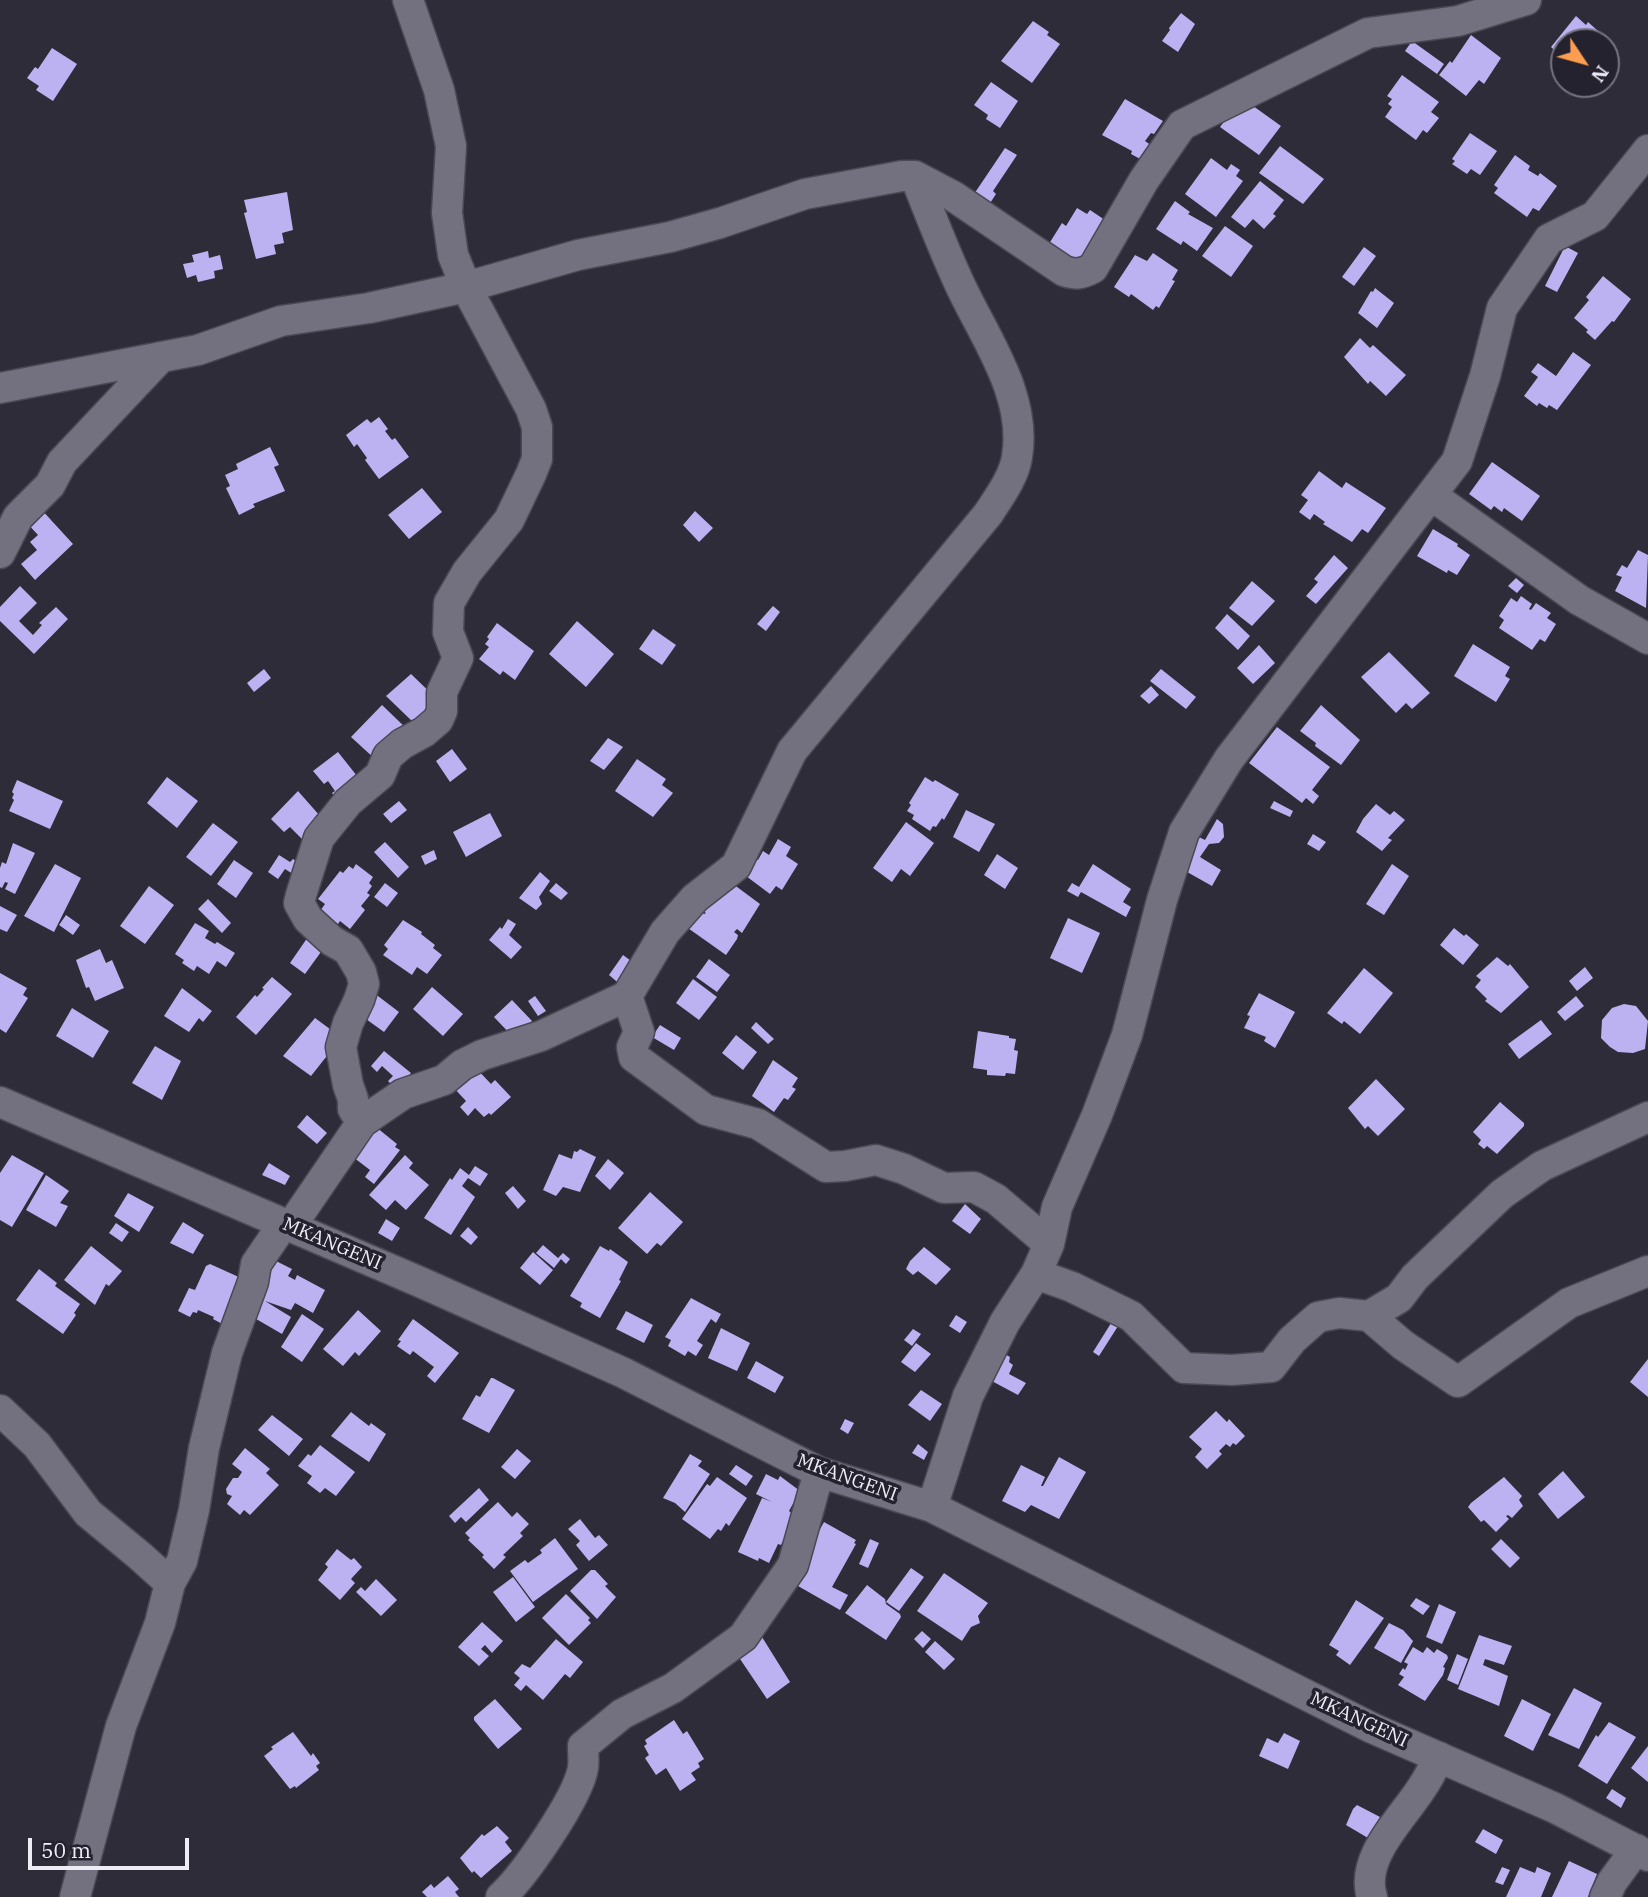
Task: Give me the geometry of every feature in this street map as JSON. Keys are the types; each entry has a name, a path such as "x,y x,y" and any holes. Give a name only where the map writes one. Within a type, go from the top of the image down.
{"street":[{"path":"362,1122 353,1109 341,1047 359,1000 363,984 361,972 348,950 332,941 308,919 299,903 301,895 319,838 348,803 380,775 388,756 438,720 442,711 442,692 458,658 448,632 449,603 467,572 509,520 537,459 537,427 531,409 466,287 453,255 447,213 451,146 439,90 408,0"},
{"path":"0,388 198,350 281,321 369,308 466,287 578,255 670,237 815,192 902,176 915,176 984,216 1064,271 1083,274 1093,268 1144,180 1182,125 1368,33 1458,21 1526,0"},
{"path":"932,1507 968,1396 1005,1322 1035,1274 1049,1244 1057,1207 1097,1115 1127,1035 1162,900 1184,832 1230,759 1457,461 1485,376 1502,307 1549,239 1595,216 1648,150"},
{"path":"75,1897 121,1726 160,1623 170,1583 182,1561 204,1448 228,1353 253,1282 256,1264 288,1225 362,1122 403,1094 444,1080 462,1065 482,1055 541,1036 627,996 665,932 695,898 736,866 792,751 988,514 1006,485 1017,458 1018,420 1011,389 956,277 915,176"},
{"path":"0,553 18,517 50,485 62,462 160,357"},
{"path":"1431,495 1579,600 1648,639"},
{"path":"627,996 639,1032 632,1047 634,1057 706,1110 758,1124 826,1167 876,1160 904,1169 944,1188 974,1187 996,1199 1049,1244"},
{"name":"MKANGENI","path":"0,1102 624,1373 819,1472 932,1507 1371,1728 1555,1808 1642,1852"},
{"path":"1368,1316 1399,1298 1415,1277 1502,1194 1542,1166 1648,1116"},
{"path":"1035,1274 1072,1287 1131,1317 1184,1368 1232,1370 1271,1367 1292,1340 1318,1317 1339,1313 1368,1316 1403,1345 1458,1382 1569,1303 1648,1271"},
{"path":"0,1410 37,1445 88,1513 170,1583"},
{"path":"501,1897 514,1885 570,1802 583,1768 583,1746 622,1714 673,1688 743,1637 793,1564 819,1472"},
{"path":"1372,1897 1369,1890 1374,1860 1390,1828 1423,1787 1439,1757"},
{"path":"1605,1897 1612,1882 1642,1852"}],"building":[{"path":"1181,13 1195,24 1178,52 1162,41"},
{"path":"1576,16 1586,25 1588,22 1595,28 1566,28"},
{"path":"1033,21 1060,44 1032,83 1001,61"},
{"path":"1471,35 1501,58 1484,84 1479,80 1466,96 1439,75 1450,61 1452,63"},
{"path":"1412,41 1444,64 1437,74 1405,51"},
{"path":"52,48 77,64 53,101 36,90 39,86 27,78 35,67 38,69"},
{"path":"1402,75 1439,102 1431,112 1439,118 1427,133 1423,130 1416,140 1385,117 1392,107 1388,104 1392,99 1387,96"},
{"path":"991,82 1018,101 1000,128 986,119 988,115 974,105"},
{"path":"1242,98 1281,126 1259,155 1220,127"},
{"path":"1125,99 1163,121 1145,141 1152,146 1142,160 1131,154 1132,151 1102,135"},
{"path":"1470,133 1497,151 1480,175 1471,169 1467,174 1452,164 1455,161 1452,159"},
{"path":"1280,146 1324,179 1303,204 1259,173"},
{"path":"1005,148 1017,155 993,191 996,194 983,214 968,203"},
{"path":"1515,155 1530,166 1528,170 1538,176 1540,173 1557,186 1539,211 1533,208 1527,217 1494,193 1498,188 1494,185"},
{"path":"1211,158 1227,170 1231,164 1240,170 1236,176 1243,181 1216,217 1185,194"},
{"path":"1260,181 1284,200 1273,214 1276,216 1264,229 1253,219 1245,228 1231,217"},
{"path":"287,192 293,230 282,233 284,243 274,245 276,254 256,259 244,213 247,212 244,200"},
{"path":"1175,201 1190,212 1188,214 1213,228 1197,251 1183,241 1181,245 1156,229"},
{"path":"1077,208 1087,214 1090,210 1111,224 1082,269 1047,247 1062,223 1066,226"},
{"path":"1225,226 1253,246 1231,277 1202,256"},
{"path":"1565,246 1578,253 1557,292 1545,286"},
{"path":"1364,247 1376,256 1354,286 1342,277"},
{"path":"208,251 209,258 220,255 223,269 214,271 215,278 198,282 196,275 187,278 183,264 194,262 192,255"},
{"path":"1153,253 1178,270 1172,280 1175,281 1159,308 1156,306 1153,310 1131,294 1129,297 1114,287 1135,255 1147,261"},
{"path":"1603,276 1631,299 1614,322 1612,321 1595,340 1574,318 1589,300 1586,297"},
{"path":"1375,288 1394,303 1377,328 1358,313"},
{"path":"1360,338 1370,348 1373,345 1406,375 1386,396 1370,381 1368,384 1344,357"},
{"path":"1573,352 1591,365 1557,410 1539,403 1537,406 1524,396 1538,377 1531,372 1538,363 1556,376"},
{"path":"379,417 388,429 385,431 392,440 395,438 409,457 379,479 357,444 354,447 346,435 367,419 371,423"},
{"path":"270,447 279,465 274,467 285,491 253,504 255,507 239,515 226,488 230,486 225,475 238,469 236,464"},
{"path":"1492,462 1540,496 1522,521 1504,508 1502,512 1494,506 1491,510 1469,494"},
{"path":"1319,471 1342,488 1346,482 1386,508 1368,533 1362,529 1352,542 1323,524 1325,522 1314,514 1310,520 1299,512 1308,500 1301,495"},
{"path":"422,488 442,512 409,539 388,515"},
{"path":"40,508 73,544 35,580 21,564 37,550 30,542 38,535 25,521"},
{"path":"695,511 713,528 699,542 683,525"},
{"path":"1433,529 1458,544 1457,546 1470,555 1457,575 1448,570 1447,573 1417,556"},
{"path":"1638,550 1648,555 1646,608 1615,591 1622,577 1616,575 1622,565 1627,568"},
{"path":"1334,555 1348,568 1316,604 1306,596 1318,582 1314,579"},
{"path":"1516,578 1524,585 1517,593 1508,586"},
{"path":"1252,581 1275,601 1252,626 1229,608"},
{"path":"20,586 37,603 19,621 33,635 42,625 39,623 56,607 68,619 34,654 0,621 0,607"},
{"path":"1521,596 1532,604 1529,609 1536,603 1551,613 1547,618 1556,624 1545,642 1540,639 1532,650 1499,628 1504,620 1499,616 1511,598 1517,602"},
{"path":"773,606 780,612 766,631 757,624"},
{"path":"1227,614 1250,636 1238,650 1215,628"},
{"path":"577,621 614,654 586,687 549,654"},
{"path":"497,623 534,651 515,680 503,671 500,675 479,659 489,647 485,644 489,639 487,637"},
{"path":"653,629 676,645 662,665 639,649"},
{"path":"1473,644 1510,667 1505,676 1510,679 1496,702 1454,676"},
{"path":"1259,645 1275,663 1253,684 1237,668"},
{"path":"1389,652 1430,693 1412,709 1406,703 1396,713 1361,677"},
{"path":"264,669 271,678 254,692 247,683"},
{"path":"1161,669 1196,697 1186,709 1150,681"},
{"path":"411,674 441,703 427,709 414,723 386,696"},
{"path":"1151,686 1159,695 1149,704 1140,696"},
{"path":"382,705 408,730 375,759 351,737"},
{"path":"1321,705 1360,740 1341,765 1300,731"},
{"path":"1277,727 1330,767 1312,790 1319,796 1313,804 1306,798 1302,803 1249,763"},
{"path":"608,738 623,747 604,770 590,761"},
{"path":"452,749 467,769 450,782 436,761"},
{"path":"338,752 361,781 340,804 328,781 324,784 313,771"},
{"path":"637,759 666,779 662,785 673,793 653,817 615,791"},
{"path":"167,777 198,801 177,828 147,803"},
{"path":"925,777 959,794 944,820 942,818 930,831 912,819 914,815 907,811"},
{"path":"17,780 63,801 50,829 9,811"},
{"path":"298,791 320,816 307,829 311,833 303,840 290,827 284,832 271,819"},
{"path":"399,801 407,810 391,823 383,814"},
{"path":"1274,801 1293,811 1290,817 1270,808"},
{"path":"1376,804 1390,815 1394,811 1405,820 1388,838 1392,840 1382,851 1356,832"},
{"path":"966,810 995,824 979,852 953,837"},
{"path":"490,813 502,836 466,857 453,832"},
{"path":"1217,819 1223,824 1224,837 1219,843 1209,844 1200,857 1221,870 1212,886 1180,868 1195,835 1205,840"},
{"path":"906,822 934,843 910,876 901,869 892,882 873,868"},
{"path":"213,823 238,842 211,876 186,857"},
{"path":"1313,834 1326,842 1319,851 1307,844"},
{"path":"778,839 791,847 786,856 798,864 782,890 776,886 770,894 742,873 752,857 758,860 763,851 769,855"},
{"path":"385,842 409,867 398,878 374,852"},
{"path":"13,843 35,853 15,894 5,889 8,883 5,882 2,888 0,887 0,868 2,862 6,864"},
{"path":"434,850 437,859 425,865 421,856"},
{"path":"997,854 1018,868 1005,889 984,875"},
{"path":"279,855 290,862 293,859 303,865 296,876 285,869 278,879 268,872"},
{"path":"234,860 253,873 236,898 217,884"},
{"path":"55,864 81,878 54,932 24,916"},
{"path":"356,864 373,877 369,883 372,886 367,893 370,895 361,906 365,910 350,929 320,911 325,904 318,899 340,871 343,873 349,866 353,869"},
{"path":"1093,864 1131,889 1123,902 1131,907 1126,917 1081,892 1078,897 1067,891 1072,883 1079,887"},
{"path":"1392,864 1409,876 1384,915 1366,904"},
{"path":"540,872 550,881 539,897 542,904 536,910 519,898"},
{"path":"729,881 760,904 742,933 737,929 734,932 738,935 737,939 726,955 685,926 697,909 706,913 703,911"},
{"path":"385,883 398,893 387,907 374,897"},
{"path":"556,883 568,893 561,900 549,891"},
{"path":"149,886 174,905 145,944 120,926"},
{"path":"208,899 231,923 222,933 198,909"},
{"path":"0,906 17,915 7,932 0,929"},
{"path":"66,915 80,925 73,935 59,925"},
{"path":"1068,918 1100,933 1082,973 1050,958"},
{"path":"508,919 516,924 509,935 522,947 511,959 489,940 500,927 502,929"},
{"path":"403,920 422,932 421,934 435,945 433,948 442,955 427,974 417,967 412,975 383,955 388,949 384,945"},
{"path":"195,923 209,931 205,938 235,953 226,967 217,961 209,974 197,966 194,971 175,954"},
{"path":"1454,928 1479,945 1463,965 1440,945"},
{"path":"310,934 326,945 305,974 290,963"},
{"path":"100,949 106,963 112,960 124,988 95,1001 89,987 86,988 76,960"},
{"path":"623,955 638,966 622,986 609,975"},
{"path":"1497,957 1508,966 1510,964 1529,987 1501,1013 1485,1001 1487,999 1475,987 1481,980 1476,976"},
{"path":"709,959 730,975 717,992 696,977"},
{"path":"1585,967 1593,978 1577,991 1569,981"},
{"path":"1364,968 1393,993 1360,1034 1344,1021 1342,1024 1327,1013"},
{"path":"0,973 27,988 23,995 28,998 6,1033 0,1029"},
{"path":"272,977 292,994 256,1035 236,1017 255,995 257,997"},
{"path":"693,979 717,997 699,1020 676,1003"},
{"path":"432,987 463,1014 443,1036 413,1009"},
{"path":"182,988 212,1011 203,1022 199,1018 189,1032 164,1016"},
{"path":"374,993 399,1012 384,1032 359,1014"},
{"path":"1259,993 1295,1012 1275,1048 1264,1041 1266,1037 1244,1028 1250,1016 1247,1015"},
{"path":"535,996 546,1011 538,1016 528,1001"},
{"path":"1576,996 1584,1006 1565,1021 1557,1012"},
{"path":"512,1000 532,1021 514,1038 494,1017"},
{"path":"1624,1004 1636,1006 1648,1021 1645,1049 1633,1053 1618,1052 1601,1038 1602,1020 1612,1008"},
{"path":"72,1008 109,1031 93,1058 56,1036"},
{"path":"315,1018 338,1035 330,1052 311,1076 283,1056"},
{"path":"1541,1020 1552,1034 1519,1059 1508,1044"},
{"path":"756,1022 774,1039 768,1044 751,1028"},
{"path":"660,1025 681,1038 674,1050 652,1037"},
{"path":"978,1031 1016,1039 1014,1050 1018,1051 1015,1074 987,1075 987,1070 973,1068"},
{"path":"736,1035 757,1052 743,1070 722,1053"},
{"path":"155,1046 181,1061 162,1100 132,1083"},
{"path":"384,1051 411,1073 394,1087 388,1081 393,1076 382,1066 377,1072 371,1066"},
{"path":"773,1060 798,1078 792,1087 796,1089 788,1100 784,1098 774,1112 752,1096"},
{"path":"474,1066 491,1084 495,1080 511,1097 491,1115 489,1113 484,1117 475,1108 468,1116 460,1107 466,1101 452,1086"},
{"path":"1376,1079 1405,1109 1378,1136 1368,1126 1365,1129 1348,1108"},
{"path":"1500,1102 1524,1123 1524,1126 1497,1154 1487,1146 1484,1149 1478,1144 1481,1140 1473,1132"},
{"path":"307,1115 327,1133 317,1144 297,1127"},
{"path":"376,1127 397,1144 395,1147 400,1150 374,1184 365,1177 370,1170 353,1157"},
{"path":"580,1149 596,1157 580,1192 563,1187 556,1196 543,1190 559,1154 572,1159 574,1151"},
{"path":"12,1155 44,1173 12,1227 0,1220 0,1173"},
{"path":"405,1155 413,1163 409,1168 429,1185 406,1210 395,1200 386,1210 369,1195"},
{"path":"608,1159 624,1173 610,1190 595,1176"},
{"path":"269,1163 290,1176 285,1185 262,1175"},
{"path":"475,1166 488,1174 480,1186 468,1178 462,1186 475,1197 451,1235 424,1218 450,1178 452,1180 460,1168 469,1175"},
{"path":"46,1175 69,1191 60,1203 68,1206 56,1227 26,1210"},
{"path":"513,1186 526,1201 518,1209 505,1193"},
{"path":"650,1192 683,1222 661,1246 657,1243 647,1254 618,1228"},
{"path":"128,1193 154,1207 139,1232 114,1216"},
{"path":"965,1204 981,1219 970,1234 952,1221"},
{"path":"386,1219 400,1228 392,1241 378,1233"},
{"path":"183,1222 204,1235 193,1254 170,1243"},
{"path":"116,1223 129,1232 122,1242 109,1233"},
{"path":"468,1227 478,1237 471,1245 460,1236"},
{"path":"543,1245 558,1258 563,1253 570,1259 566,1264 561,1259 554,1268 536,1253"},
{"path":"91,1246 122,1271 109,1286 106,1284 95,1305 64,1280"},
{"path":"600,1246 609,1251 610,1249 628,1262 619,1280 621,1281 600,1318 580,1307 582,1303 570,1296"},
{"path":"924,1247 951,1269 936,1285 918,1271 913,1275 906,1269"},
{"path":"533,1252 553,1270 540,1285 520,1268"},
{"path":"276,1261 292,1269 288,1276 295,1280 297,1275 325,1290 313,1313 295,1303 291,1310 265,1301 291,1317 282,1334 251,1316 257,1297"},
{"path":"210,1264 241,1278 226,1326 198,1310 190,1317 178,1311 189,1288 195,1290 206,1266"},
{"path":"39,1269 57,1283 55,1286 80,1304 63,1334 16,1300"},
{"path":"691,1298 721,1314 716,1323 711,1319 697,1341 703,1345 696,1356 688,1351 685,1356 668,1346 671,1340 665,1337"},
{"path":"358,1310 381,1331 359,1356 355,1352 343,1366 323,1349"},
{"path":"626,1311 653,1325 644,1343 616,1329"},
{"path":"302,1314 324,1329 302,1362 281,1347"},
{"path":"956,1315 967,1322 960,1333 949,1326"},
{"path":"413,1319 459,1353 435,1383 427,1376 434,1367 413,1351 410,1355 397,1346 401,1341 398,1340"},
{"path":"1113,1320 1120,1323 1099,1356 1093,1352"},
{"path":"721,1328 750,1343 737,1371 708,1358"},
{"path":"913,1329 921,1334 912,1346 904,1340"},
{"path":"916,1343 931,1354 915,1372 901,1362"},
{"path":"1003,1353 1010,1357 1009,1362 1013,1365 1009,1374 1026,1383 1018,1395 988,1379"},
{"path":"1648,1359 1648,1397 1630,1382"},
{"path":"756,1361 784,1377 775,1393 747,1378"},
{"path":"491,1378 515,1390 489,1433 462,1419 476,1395 480,1397"},
{"path":"921,1390 942,1404 930,1421 908,1405"},
{"path":"1216,1411 1227,1422 1229,1419 1245,1436 1236,1445 1233,1443 1230,1447 1226,1444 1219,1451 1222,1454 1207,1469 1195,1457 1202,1449 1189,1437"},
{"path":"351,1412 369,1426 371,1423 386,1434 369,1462 331,1436"},
{"path":"272,1415 303,1439 289,1456 258,1430"},
{"path":"845,1419 854,1423 848,1434 840,1429"},
{"path":"918,1444 928,1452 924,1460 912,1453"},
{"path":"320,1445 355,1472 336,1496 325,1488 320,1493 307,1483 312,1476 298,1466"},
{"path":"245,1448 270,1469 266,1473 279,1485 250,1515 244,1510 240,1515 227,1504 232,1496 227,1494 226,1489 233,1478 238,1478 242,1472 232,1464"},
{"path":"517,1449 531,1461 515,1479 501,1467"},
{"path":"690,1454 702,1461 698,1466 710,1474 685,1512 675,1503 663,1498"},
{"path":"1059,1457 1086,1472 1059,1519 1031,1505 1025,1512 1002,1501 1021,1465 1045,1477 1043,1486"},
{"path":"736,1465 753,1476 746,1486 729,1474"},
{"path":"1563,1471 1585,1497 1558,1519 1538,1494"},
{"path":"766,1474 778,1480 780,1476 800,1491 789,1511 794,1515 789,1529 769,1563 738,1552 762,1498 772,1502 756,1494"},
{"path":"717,1477 747,1498 729,1526 726,1523 721,1531 718,1529 710,1539 682,1519 707,1484 710,1486"},
{"path":"1504,1477 1522,1496 1519,1500 1523,1506 1512,1518 1506,1516 1509,1519 1496,1532 1484,1520 1481,1522 1468,1507"},
{"path":"479,1488 489,1500 466,1522 461,1517 455,1523 449,1516"},
{"path":"498,1502 512,1517 517,1512 529,1524 520,1533 523,1536 503,1555 506,1557 494,1569 465,1533"},
{"path":"580,1519 595,1538 599,1535 608,1545 589,1561 576,1545 580,1541 568,1529"},
{"path":"824,1522 856,1540 832,1587 848,1595 840,1610 791,1582"},
{"path":"555,1538 578,1569 533,1602 510,1571 525,1560 528,1563 542,1553 540,1550"},
{"path":"870,1539 879,1543 868,1568 859,1564"},
{"path":"1501,1539 1520,1558 1510,1568 1491,1549"},
{"path":"337,1549 351,1560 354,1558 362,1567 351,1579 355,1583 340,1600 318,1580 328,1567 325,1564"},
{"path":"911,1568 924,1577 899,1611 886,1602"},
{"path":"591,1570 595,1570 608,1584 605,1586 616,1597 597,1619 570,1591"},
{"path":"944,1573 988,1603 978,1616 980,1623 971,1627 962,1641 917,1611"},
{"path":"513,1577 535,1607 516,1622 493,1592"},
{"path":"376,1579 397,1600 381,1616 356,1592 361,1587 365,1591"},
{"path":"867,1585 900,1614 901,1617 886,1640 845,1613"},
{"path":"566,1594 590,1618 588,1620 591,1623 569,1645 542,1618"},
{"path":"1416,1598 1430,1606 1423,1615 1410,1606"},
{"path":"1356,1600 1384,1618 1350,1665 1336,1655 1339,1651 1329,1645"},
{"path":"1439,1604 1456,1612 1442,1644 1426,1637"},
{"path":"482,1622 503,1641 492,1653 485,1645 481,1649 489,1656 479,1666 458,1647"},
{"path":"1389,1623 1403,1630 1413,1641 1401,1663 1374,1648"},
{"path":"922,1631 931,1639 923,1648 914,1639"},
{"path":"1479,1635 1512,1646 1504,1665 1485,1659 1483,1665 1508,1676 1499,1706 1458,1689"},
{"path":"762,1637 790,1682 767,1699 736,1653"},
{"path":"556,1639 583,1662 570,1678 565,1674 543,1700 526,1685 521,1691 514,1685 520,1678 514,1673 522,1664 530,1668"},
{"path":"935,1641 955,1659 944,1670 925,1652"},
{"path":"1413,1647 1423,1653 1427,1647 1434,1653 1437,1649 1448,1658 1443,1667 1443,1675 1425,1701 1398,1685 1404,1677 1399,1674 1403,1668 1405,1670 1408,1664 1404,1662"},
{"path":"1457,1654 1468,1659 1458,1685 1447,1680"},
{"path":"1574,1688 1602,1703 1579,1749 1548,1735"},
{"path":"495,1699 522,1729 498,1749 474,1720 474,1717"},
{"path":"1522,1699 1551,1714 1533,1751 1504,1736"},
{"path":"674,1720 683,1734 687,1731 704,1759 698,1763 700,1767 691,1773 696,1780 680,1791 666,1768 656,1775 645,1758 649,1755 644,1746 647,1744 645,1740"},
{"path":"1609,1722 1636,1737 1607,1784 1578,1766 1596,1735 1598,1737"},
{"path":"293,1732 311,1756 313,1753 320,1763 316,1766 319,1770 296,1788 295,1786 290,1789 264,1756 273,1749 271,1747"},
{"path":"1284,1733 1300,1741 1288,1769 1259,1756 1267,1738 1278,1743"},
{"path":"1648,1746 1648,1782 1631,1768"},
{"path":"1612,1789 1626,1798 1621,1808 1606,1798"},
{"path":"1357,1805 1380,1817 1368,1838 1346,1825"},
{"path":"497,1826 509,1838 505,1842 512,1851 481,1878 474,1871 472,1873 460,1858 482,1834 484,1836"},
{"path":"1483,1829 1503,1840 1496,1854 1475,1842"},
{"path":"1569,1861 1597,1874 1588,1897 1552,1897"},
{"path":"1502,1867 1510,1870 1503,1885 1495,1882"},
{"path":"1520,1867 1535,1873 1537,1867 1551,1873 1541,1897 1506,1897"},
{"path":"448,1876 459,1889 455,1892 459,1897 427,1897 422,1892 431,1884 434,1888"}]}
